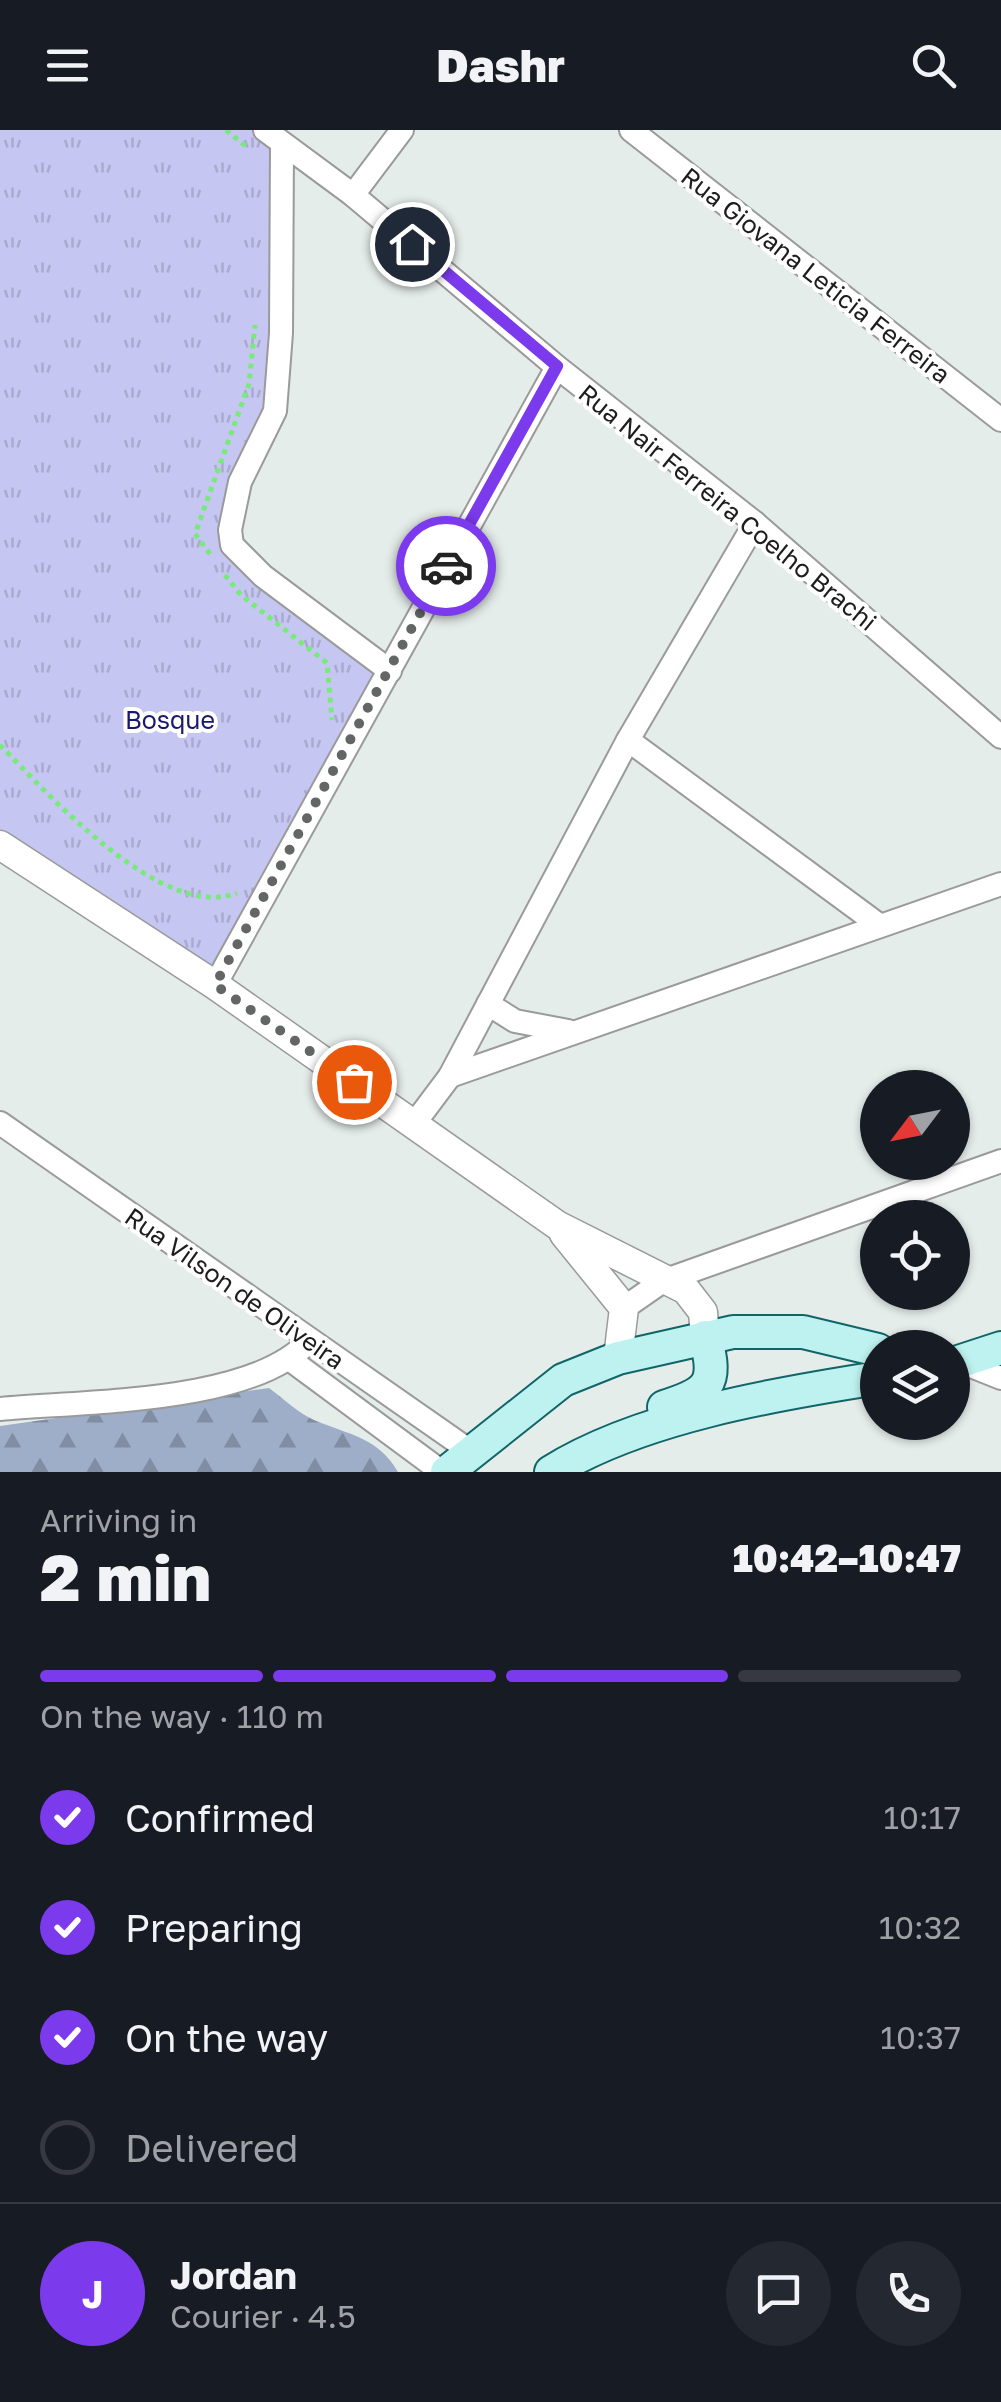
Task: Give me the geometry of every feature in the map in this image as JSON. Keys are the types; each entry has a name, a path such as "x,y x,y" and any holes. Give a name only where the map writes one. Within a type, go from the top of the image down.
{"main road":[{"path":"453,1465 563,1380 618,1358 705,1337 803,1332 860,1346"},
{"path":"637,1434 648,1414 699,1396 708,1385 711,1362 705,1337"},
{"path":"970,1359 1001,1348"},
{"path":"551,1472 637,1434 824,1386 860,1381"}],"street":[{"path":"353,194 402,130"},
{"name":"Rua Giovana Leticia Ferreira","path":"631,130 1001,420"},
{"path":"274,137 282,334 275,411 240,482 230,530 232,545 263,576 390,670"},
{"name":"Rua Nair Ferreira Coelho Brachi","path":"274,137 353,194 557,366 755,523 1001,737"},
{"path":"215,985 557,366"},
{"path":"414,1124 450,1076 628,740 755,523"},
{"path":"628,740 879,925"},
{"path":"0,845 215,985 557,1225 686,1290 704,1312 705,1337"},
{"path":"450,1076 1001,884"},
{"path":"488,1004 514,1021 547,1030 577,1032"},
{"name":"Rua Vilson de Oliveira","path":"0,1123 310,1341 453,1465"},
{"path":"624,1308 663,1281 1001,1161"},
{"path":"557,1225 624,1308 618,1358"},
{"path":"0,1409 231,1385 292,1360 310,1341"},
{"name":"Rua Vilson de Oliveira","path":"292,1360 453,1465"},
{"path":"970,1367 1001,1378"}],"path":[{"path":"226,130 256,156"},
{"path":"255,308 249,384 194,534 240,595 327,663 333,717 329,732"},
{"path":"0,745 113,852 166,886 205,897 232,896 245,889"}],"green space":[{"name":"Bosque","path":"0,130 265,130 282,144 275,411 240,482 232,545 390,671 215,985 0,834"},
{"path":"269,1388 308,1417 372,1444 398,1472 0,1472 0,1426"}],"way so far":[{"path":"354,1082 215,985 446,566"}],"route":[{"path":"412,244 557,366 446,566"}]}
